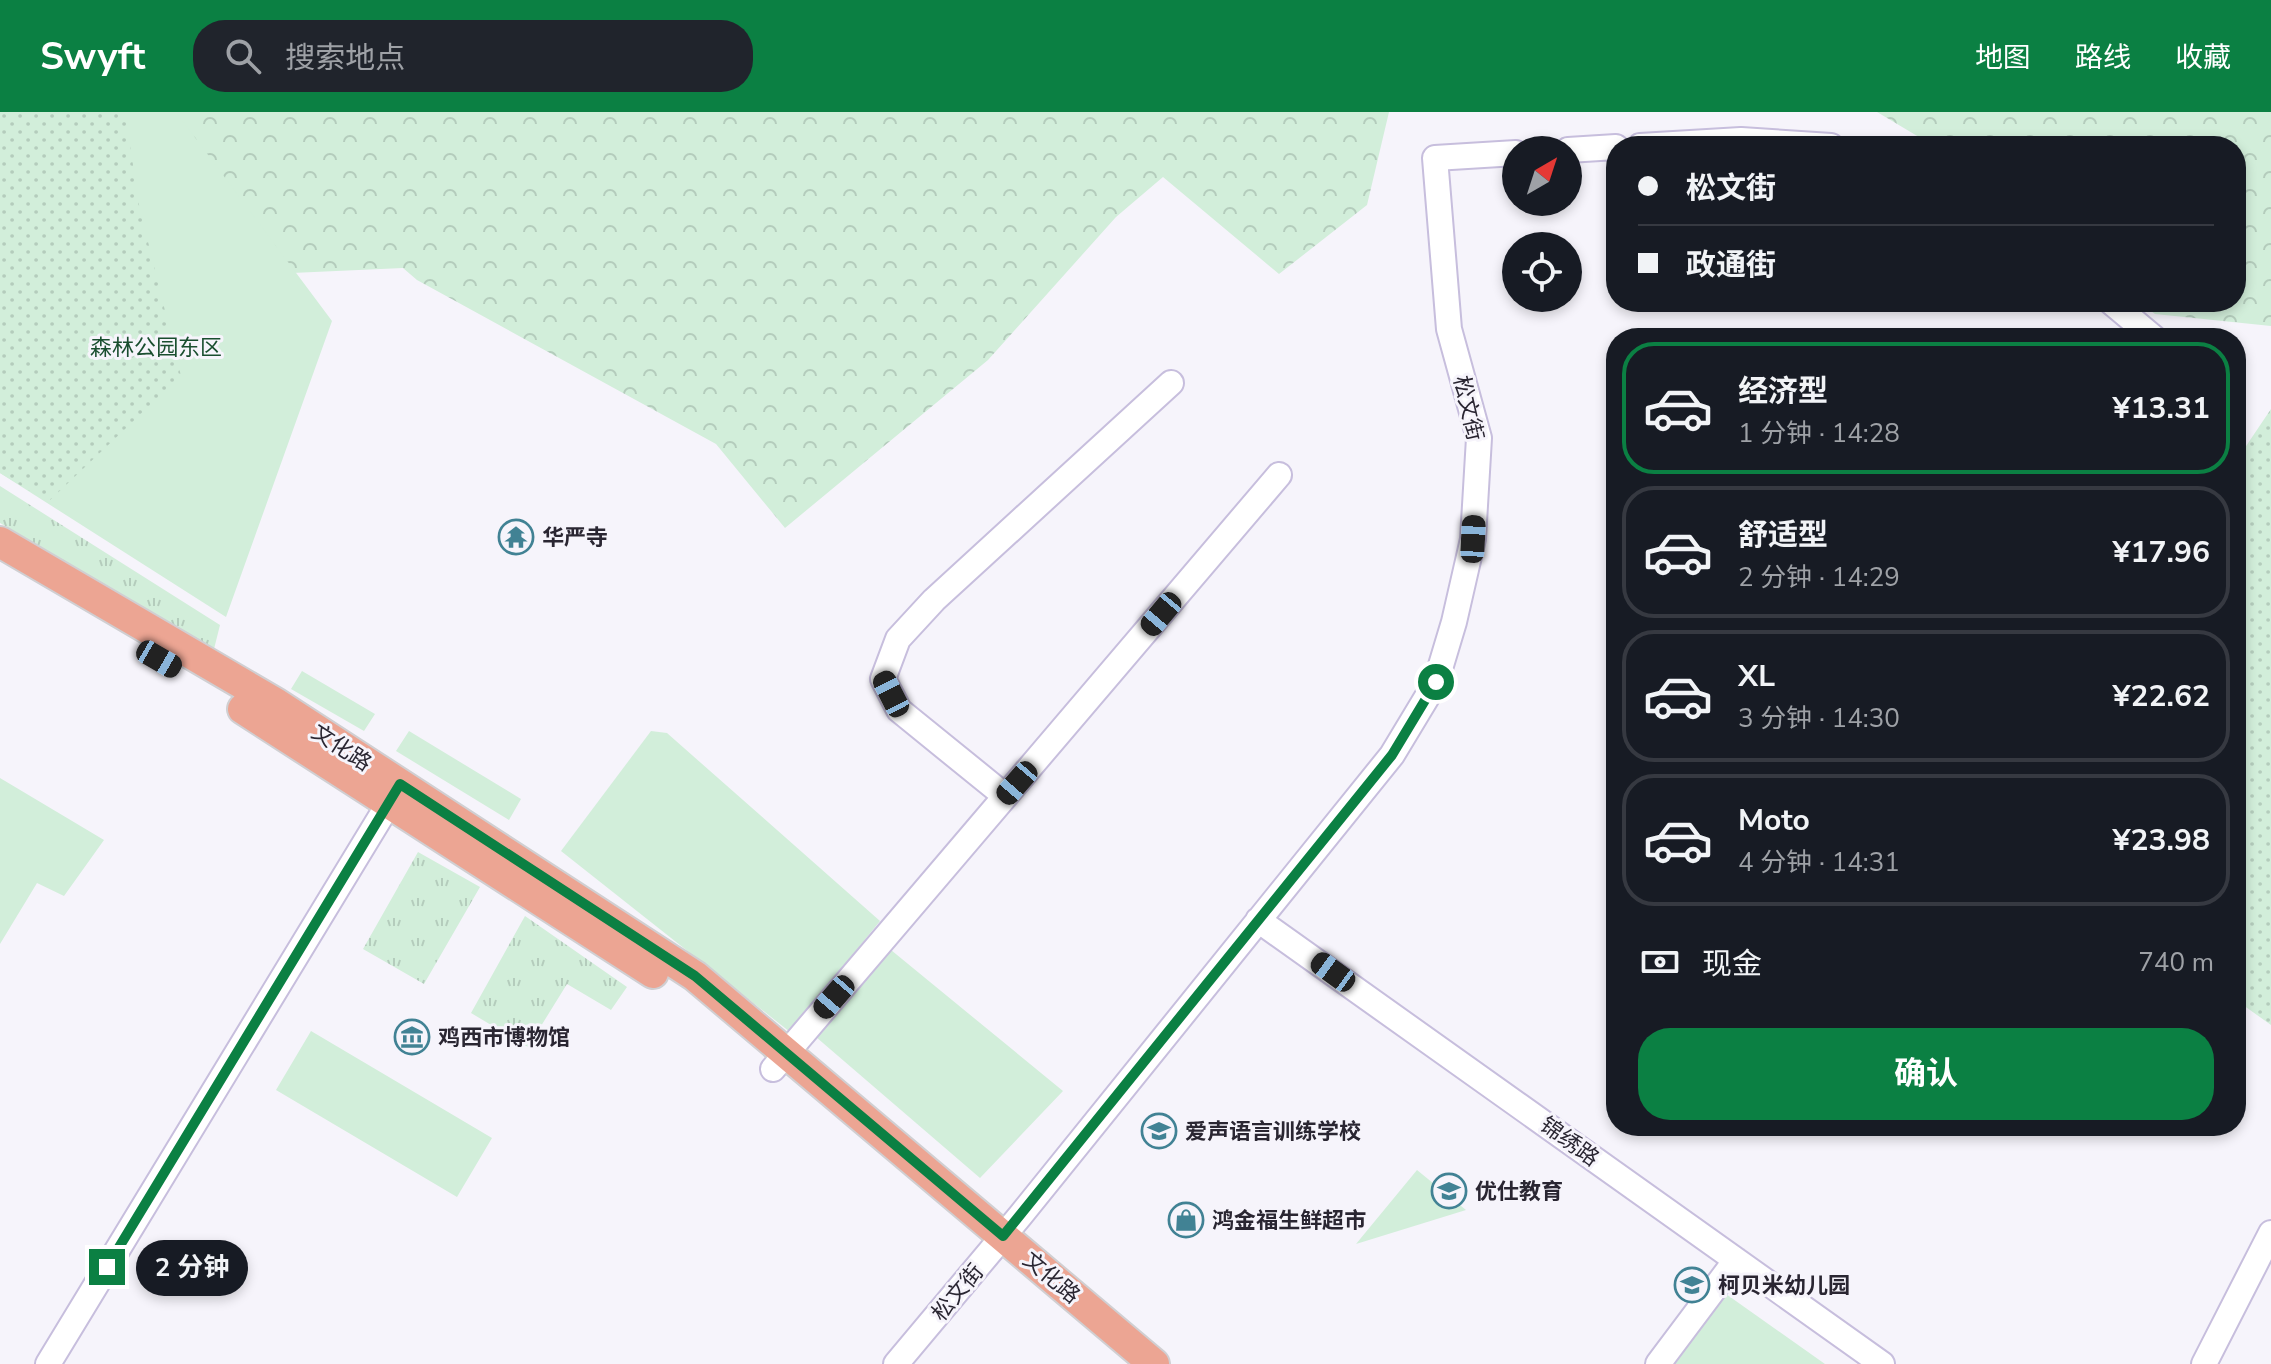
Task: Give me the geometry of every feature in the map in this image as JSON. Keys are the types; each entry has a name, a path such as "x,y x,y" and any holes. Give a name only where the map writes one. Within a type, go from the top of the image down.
{"main road":[{"name":"文化路","path":"0,542 277,704 394,794 780,1061 997,1244 1154,1364"},
{"name":"文化路","path":"0,565 394,794"},
{"name":"文化路","path":"997,1244 1122,1364"}],"street":[{"path":"1582,149 1606,148"},
{"name":"松文街","path":"896,1364 997,1244 1392,755 1436,682 1473,539 1479,438 1449,329 1435,158 1502,154"},
{"path":"2123,312 2142,328"},
{"path":"1005,796 899,710 883,679 898,639 934,600 1171,383"},
{"path":"780,1061 1279,475"},
{"path":"48,1364 394,794"},
{"name":"锦绣路","path":"1258,920 1882,1364"},
{"path":"2204,1364 2271,1233"},
{"path":"1658,1364 1736,1260"}],"green space":[{"name":"森林公园东区","path":"0,112 176,112 332,321 226,617 0,473"},
{"path":"0,112 125,112 139,205 181,376 48,502 0,473"},
{"path":"164,112 1389,112 1367,205 1279,274 1163,177 1116,217 988,360 785,528 716,444 417,280 403,268 292,273"},
{"path":"1877,112 2271,112 2271,326 2152,312 2246,312 2246,136 1917,136"},
{"path":"2271,409 2271,1025 2246,1007 2246,446"},
{"path":"0,486 220,625 214,649 0,523"},
{"path":"302,671 375,714 364,731 291,689"},
{"path":"409,731 521,799 509,820 396,751"},
{"path":"651,731 667,733 880,921 790,1032 561,851"},
{"path":"0,778 104,840 64,896 37,883 0,944"},
{"path":"418,852 480,887 424,984 363,949"},
{"path":"525,916 627,987 611,1010 567,984 528,1047 471,1013"},
{"path":"891,950 1063,1091 980,1178 816,1037"},
{"path":"311,1031 492,1138 457,1197 276,1090"},
{"path":"1417,1170 1466,1210 1356,1244"},
{"path":"1726,1294 1825,1364 1674,1364"}],"place":[{"name":"华严寺","path":"516,537"},
{"name":"鸡西市博物馆","path":"412,1037"},
{"name":"爱声语言训练学校","path":"1159,1131"},
{"name":"优仕教育","path":"1449,1191"},
{"name":"鸿金福生鲜超市","path":"1186,1220"},
{"name":"柯贝米幼儿园","path":"1692,1285"}],"route":[{"path":"107,1267 400,784 695,976 1003,1236 1392,755 1436,682"}]}
